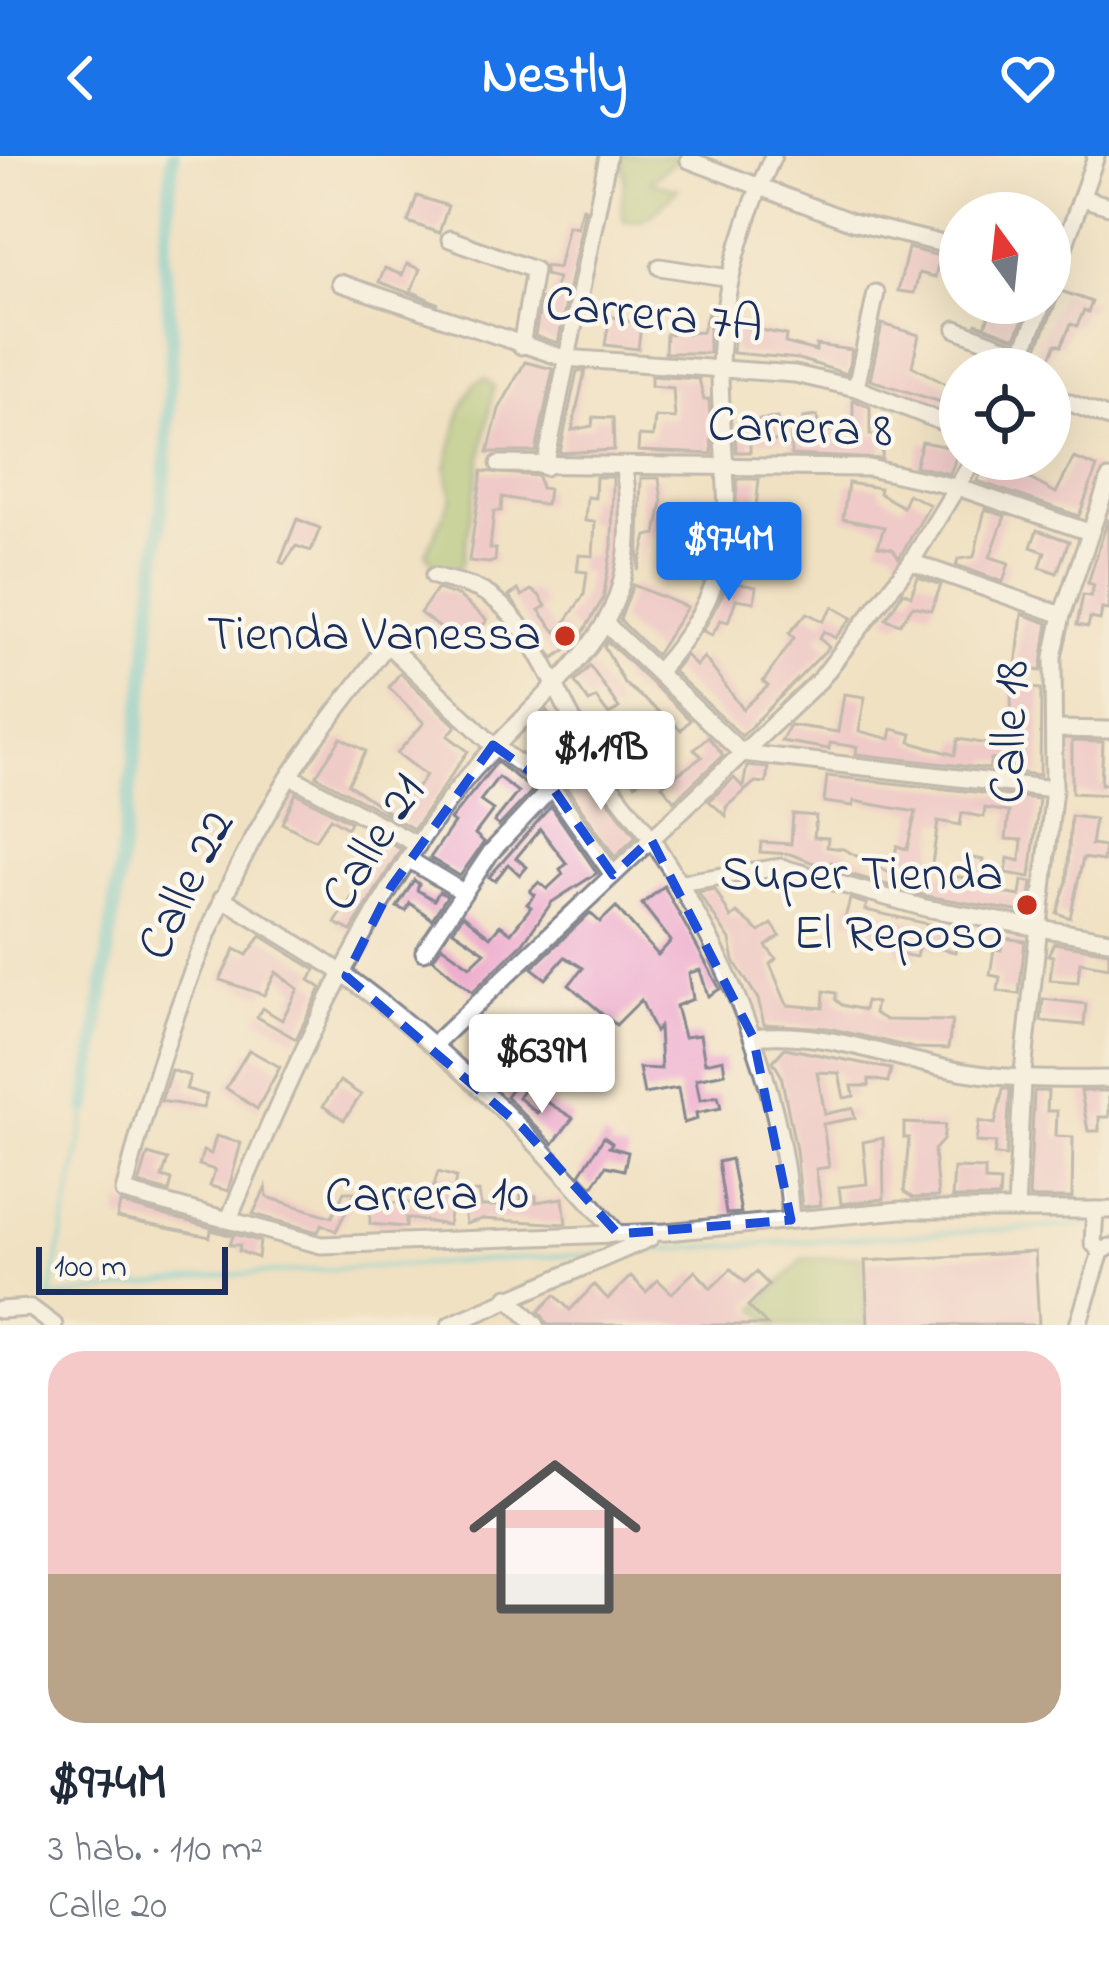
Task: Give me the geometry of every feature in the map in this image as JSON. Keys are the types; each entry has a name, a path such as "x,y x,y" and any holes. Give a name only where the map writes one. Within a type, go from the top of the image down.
{"street":[{"path":"545,466 608,156"},
{"path":"658,671 699,618 717,577 730,511 720,365 730,278 773,156"},
{"path":"1071,227 1096,156"},
{"path":"689,160 853,222 939,243"},
{"path":"1082,198 1109,206"},
{"path":"450,239 528,266 535,274 521,346"},
{"path":"660,267 730,278"},
{"name":"Carrera 7A","path":"340,283 564,358 720,365 856,388 939,421"},
{"path":"856,388 877,293"},
{"path":"956,329 993,348"},
{"path":"1071,403 1109,418"},
{"name":"Carrera 8","path":"499,464 624,469 869,468 960,488 1089,532"},
{"name":"Calle 21","path":"229,1219 282,1093 413,852 493,746 604,623 628,548 624,469"},
{"name":"Calle 18","path":"1016,1210 1022,1081 1043,928 1054,789 1053,657 1062,615 1109,479"},
{"path":"433,1045 820,680 911,562 964,480"},
{"path":"911,562 1062,615"},
{"path":"434,576 494,599 554,682 596,764 679,884 753,1036 778,1123 791,1220"},
{"path":"604,623 742,753 1054,789"},
{"name":"Calle 22","path":"124,1192 162,1051 222,898 290,776 387,644 493,746"},
{"path":"1054,729 1109,730"},
{"path":"493,746 552,787 613,875"},
{"path":"290,776 413,852 463,892"},
{"path":"424,952 491,852 552,787"},
{"path":"679,884 728,871 780,867 926,908 1109,940"},
{"path":"222,898 346,976 433,1045 523,1128 621,1241"},
{"path":"753,1036 816,1036 940,1067 1022,1081 1109,1078"},
{"name":"Carrera 10","path":"124,1192 321,1245 621,1241 666,1232 901,1210 1102,1210"},
{"path":"1078,1325 1105,1250 1093,1243 1102,1210"},
{"name":"Carrera 10","path":"450,1325 608,1256 621,1241"},
{"path":"508,1297 536,1325"},
{"path":"0,1310 31,1308 56,1324"}],"highlighted area":[{"path":"493,745 552,787 613,875 651,839 753,1037 791,1220 618,1234 523,1128 346,976 391,887"}],"green space":[{"path":"614,156 682,156 649,182 678,189 648,216 624,221 624,171"},
{"path":"485,379 494,386 462,564 451,573 435,566 426,553 452,496 446,468 461,409 475,383"},
{"path":"862,1256 865,1325 774,1325 756,1309 803,1259"}],"building":[{"path":"417,196 448,206 439,233 408,222"},
{"path":"582,208 558,343 535,336 541,299 550,302 558,278 545,275 545,266 558,268 568,225 577,227"},
{"path":"908,248 939,256 935,277 919,273 914,293 898,291"},
{"path":"407,264 420,269 411,291 439,304 379,282 385,268 402,275"},
{"path":"1071,295 1092,302 1077,326 1071,324"},
{"path":"709,309 709,353 665,353 666,334 702,332"},
{"path":"610,316 641,325 638,349 605,345"},
{"path":"882,324 919,335 912,366 939,381 939,401 870,380"},
{"path":"978,324 1021,324 1015,338"},
{"path":"1047,324 1071,324 1061,346 1037,348"},
{"path":"735,325 786,335 785,343 816,351 816,345 852,350 847,374 799,359 733,353"},
{"path":"525,362 553,369 536,452 488,452 499,409"},
{"path":"577,371 585,371 572,430 592,426 593,417 613,418 614,450 560,453"},
{"path":"651,376 699,379 704,400 709,399 712,454 638,451 639,436 653,437 655,417 675,418 673,388 651,386"},
{"path":"853,400 870,407 870,435 883,435 882,459 791,455 791,435 805,435 803,418 817,416 819,430 853,432"},
{"path":"777,418 783,441 750,441 750,452 736,452 735,431 750,431 749,421"},
{"path":"922,442 939,445 939,471 915,466"},
{"path":"1074,458 1097,467 1079,516 977,481 1032,480 1056,493 1063,480 1071,480"},
{"path":"482,471 538,476 541,488 548,489 546,505 502,497 501,511 494,511 490,549 496,549 495,561 489,563 469,561"},
{"path":"596,477 613,477 612,546 603,599 581,636 566,621 584,595 587,572 577,571 579,555 593,556 595,522 585,521 587,497 595,498"},
{"path":"641,478 659,478 662,502 656,534 647,536 638,571"},
{"path":"737,479 759,479 755,517 760,517 761,559 734,555"},
{"path":"848,483 880,488 879,493 903,507 908,494 930,505 899,558 893,549 878,546 884,527 843,519"},
{"path":"985,509 1005,516 990,557 1009,563 1003,582 956,565 958,559 974,557"},
{"path":"297,519 320,528 311,551 296,546 284,564 280,562"},
{"path":"1108,519 1109,610 1102,609 1100,620 1090,618 1088,627 1077,625 1083,595 1091,596 1094,585 1088,583"},
{"path":"1037,530 1069,541 1057,573 1040,567 1045,552 1031,547"},
{"path":"918,577 941,585 931,610 913,606 900,624 886,619 903,592 911,596"},
{"path":"729,582 756,587 754,602 736,599 728,622 721,620 712,635 703,631"},
{"path":"633,585 687,607 656,655 620,620"},
{"path":"437,589 459,596 487,620 473,640 465,635 459,642 420,613"},
{"path":"518,590 522,596 531,590 539,595 546,606 539,610 548,622 556,632 563,625 575,643 554,658 509,596"},
{"path":"833,607 852,618 835,638 824,631 819,638 829,647 742,736 673,671 686,655 696,666 704,657 743,709 768,686 763,682 794,638 789,633 807,613 823,621"},
{"path":"1022,614 1048,623 1041,671 1016,667"},
{"path":"607,641 690,720 681,730 624,683 604,646"},
{"path":"590,666 619,708 609,715 596,698 589,702 575,682"},
{"path":"400,673 456,726 448,736 468,751 414,829 316,776 341,738 366,751 348,784 391,814 408,793 412,796 426,775 397,753 424,723 389,687"},
{"path":"1011,686 1041,689 1040,775 1013,772 1014,764 991,759 989,769 856,754 857,747 830,743 829,749 781,741 790,725 838,732 844,694 865,697 859,731 890,739 892,729 912,734 910,742 955,755 958,739 1012,748"},
{"path":"547,711 574,750 557,764 539,742 545,737 534,724"},
{"path":"620,728 626,737 621,739 640,766 646,762 653,772 635,784 602,739"},
{"path":"708,737 723,755 674,801 662,785 702,757 694,749"},
{"path":"1072,741 1103,742 1101,784 1109,784 1109,795 1072,793"},
{"path":"497,762 533,790 499,826 494,822 518,792 498,777 480,801 493,810 475,834 484,842 460,876 430,858 454,823 450,820"},
{"path":"747,766 768,768 766,783 755,782 726,807 726,816 709,801 734,778 743,787"},
{"path":"585,770 636,837 615,857 563,782 569,784"},
{"path":"827,776 1039,799 1030,877 1006,873 1008,858 1020,861 1022,840 1006,839 1009,812 985,808 984,817 962,813 960,825 938,821 931,872 964,878 967,857 984,860 979,889 1020,896 1022,881 1032,882 1028,913 926,896 831,869 832,861 827,868 790,854 760,852 761,842 791,844 793,814 816,816 814,837 828,838 827,847 843,849 890,873 897,846 907,849 916,812 854,801 853,806 824,802"},
{"path":"296,793 350,822 347,828 330,818 315,840 282,823"},
{"path":"551,806 597,873 552,902 523,943 472,992 433,959 442,946 470,966 485,952 453,930 463,915 490,937 500,925 511,933 531,907 527,904 535,895 530,891 539,882 547,889 563,874 560,869 567,864 540,829 516,858 527,867 520,875 508,864 495,881 489,877"},
{"path":"1071,816 1095,819 1091,845 1105,847 1103,861 1083,858 1070,918 1057,913 1067,881"},
{"path":"388,843 401,849 351,931 335,923"},
{"path":"414,880 419,884 417,890 434,900 439,892 447,896 432,919 410,903 406,911 397,907"},
{"path":"664,886 720,989 708,996 700,970 689,973 693,999 676,1006 684,1037 700,1035 705,1063 723,1059 725,1073 696,1079 700,1100 718,1096 721,1108 696,1113 697,1119 684,1123 678,1088 644,1094 639,1068 661,1069 659,1027 655,1032 641,1000 616,1025 569,985 583,968 565,957 546,979 532,968 590,913 600,922 616,907 658,955 671,941 642,904"},
{"path":"715,889 731,918 737,913 760,932 772,924 780,936 766,946 776,959 770,964 787,1005 823,1008 824,991 836,993 842,1005 864,1010 866,1001 876,1003 874,1013 886,1020 952,1021 948,1049 914,1048 828,1028 764,1024 758,999 734,961 730,940 698,892"},
{"path":"850,899 867,904 865,910 959,931 955,952 919,944 916,957 896,953 899,940 872,934 874,926 845,918"},
{"path":"261,936 316,970 309,980 321,988 296,1039 257,1017 262,1008 282,1020 298,989 276,972 264,995 220,980 235,949 247,955"},
{"path":"1003,938 1025,941 1019,994 998,991 1000,977 990,975 994,949 1001,950"},
{"path":"1054,943 1109,952 1109,967 1080,962 1078,982 1050,980 1053,956 1048,955"},
{"path":"1043,999 1086,1004 1084,1025 1041,1021"},
{"path":"785,1048 891,1069 888,1082 869,1079 869,1086 852,1086 854,1096 844,1098 839,1073 817,1072 825,1114 853,1108 855,1118 823,1124 829,1167 816,1169 821,1205 802,1207 796,1150 781,1075 773,1061"},
{"path":"249,1050 280,1067 257,1109 226,1088"},
{"path":"171,1070 190,1076 186,1089 207,1095 203,1108 161,1101"},
{"path":"340,1081 361,1095 344,1120 323,1106"},
{"path":"515,1084 523,1090 518,1097 537,1113 547,1102 573,1118 553,1144 506,1096"},
{"path":"1003,1089 1010,1089 1006,1156 994,1155 996,1143 976,1142 979,1121 995,1124"},
{"path":"1034,1091 1048,1091 1047,1111 1057,1111 1056,1136 1073,1137 1072,1198 1029,1198"},
{"path":"1081,1091 1109,1091 1109,1117 1099,1117 1099,1131 1088,1131"},
{"path":"904,1123 945,1125 943,1140 934,1150 938,1197 913,1198 904,1192 909,1138 904,1138"},
{"path":"216,1136 241,1143 228,1191 210,1186 215,1170 199,1165 203,1151 211,1154"},
{"path":"604,1137 612,1143 609,1147 628,1152 624,1170 606,1166 592,1187 580,1174"},
{"path":"883,1138 884,1199 841,1204 839,1187 867,1184 863,1142"},
{"path":"148,1154 168,1160 162,1177 172,1180 169,1192 139,1184"},
{"path":"731,1159 741,1213 726,1214 718,1162"},
{"path":"954,1168 985,1169 985,1181 1000,1182 999,1198 952,1198"},
{"path":"438,1172 456,1177 448,1225 406,1218 406,1227 370,1224 370,1192 379,1192 379,1203 412,1203 414,1197 429,1203"},
{"path":"266,1187 267,1197 332,1217 344,1192 356,1192 336,1231 322,1224 318,1232 253,1214"},
{"path":"479,1192 481,1206 520,1206 521,1194 536,1196 536,1202 563,1198 566,1224 482,1219 466,1224 462,1193"},
{"path":"120,1203 260,1241 258,1258 239,1251 240,1245 230,1245 233,1236 211,1230 210,1237 117,1218"},
{"path":"1035,1252 1039,1325 868,1325 865,1261"},
{"path":"731,1269 745,1282 756,1272 769,1285 748,1306 767,1325 548,1325 539,1311 555,1295 570,1310 594,1285 608,1299 631,1276 646,1292 658,1280 672,1293 695,1271 711,1288"}],"waterway":[{"path":"87,1108 144,687 165,477 172,342 164,256 173,156"},
{"path":"87,1108 50,1298 215,1276 599,1254"},
{"path":"635,1251 1090,1225"}],"place":[{"name":"Tienda Vanessa","path":"565,636"},
{"name":"Super Tienda El Reposo","path":"1027,905"}]}
